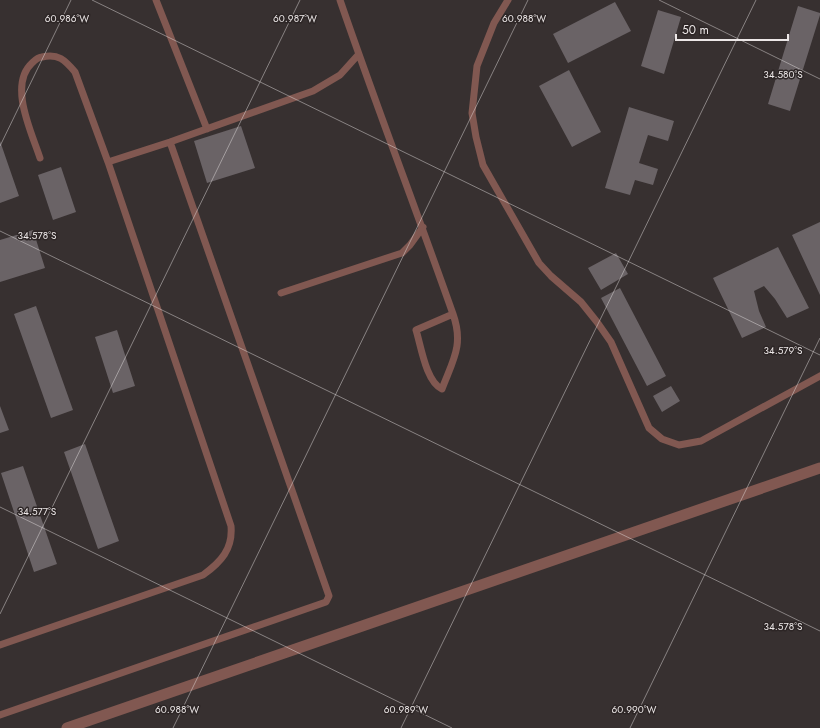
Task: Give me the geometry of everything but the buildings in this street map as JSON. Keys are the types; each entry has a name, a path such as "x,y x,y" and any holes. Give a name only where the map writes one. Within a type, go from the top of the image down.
{"street":[{"path":"67,728 820,468"}],"lane":[{"path":"156,0 207,129"},
{"path":"340,0 358,55 423,227 453,314 458,346 442,389 436,386 430,379 416,330 453,314"},
{"path":"508,0 494,22 477,66 472,113 483,165 539,263 551,276 581,302 611,342 649,428 662,439 679,445 701,441 820,376"},
{"path":"0,645 203,575 216,565 227,550 232,538 231,526 108,162 75,72 65,60 52,54 38,57 27,68 21,83 22,99 40,158"},
{"path":"108,162 170,142 313,91 340,75 358,55"},
{"path":"0,715 326,602 329,596 170,142"},
{"path":"281,293 402,253 423,227"}]}
